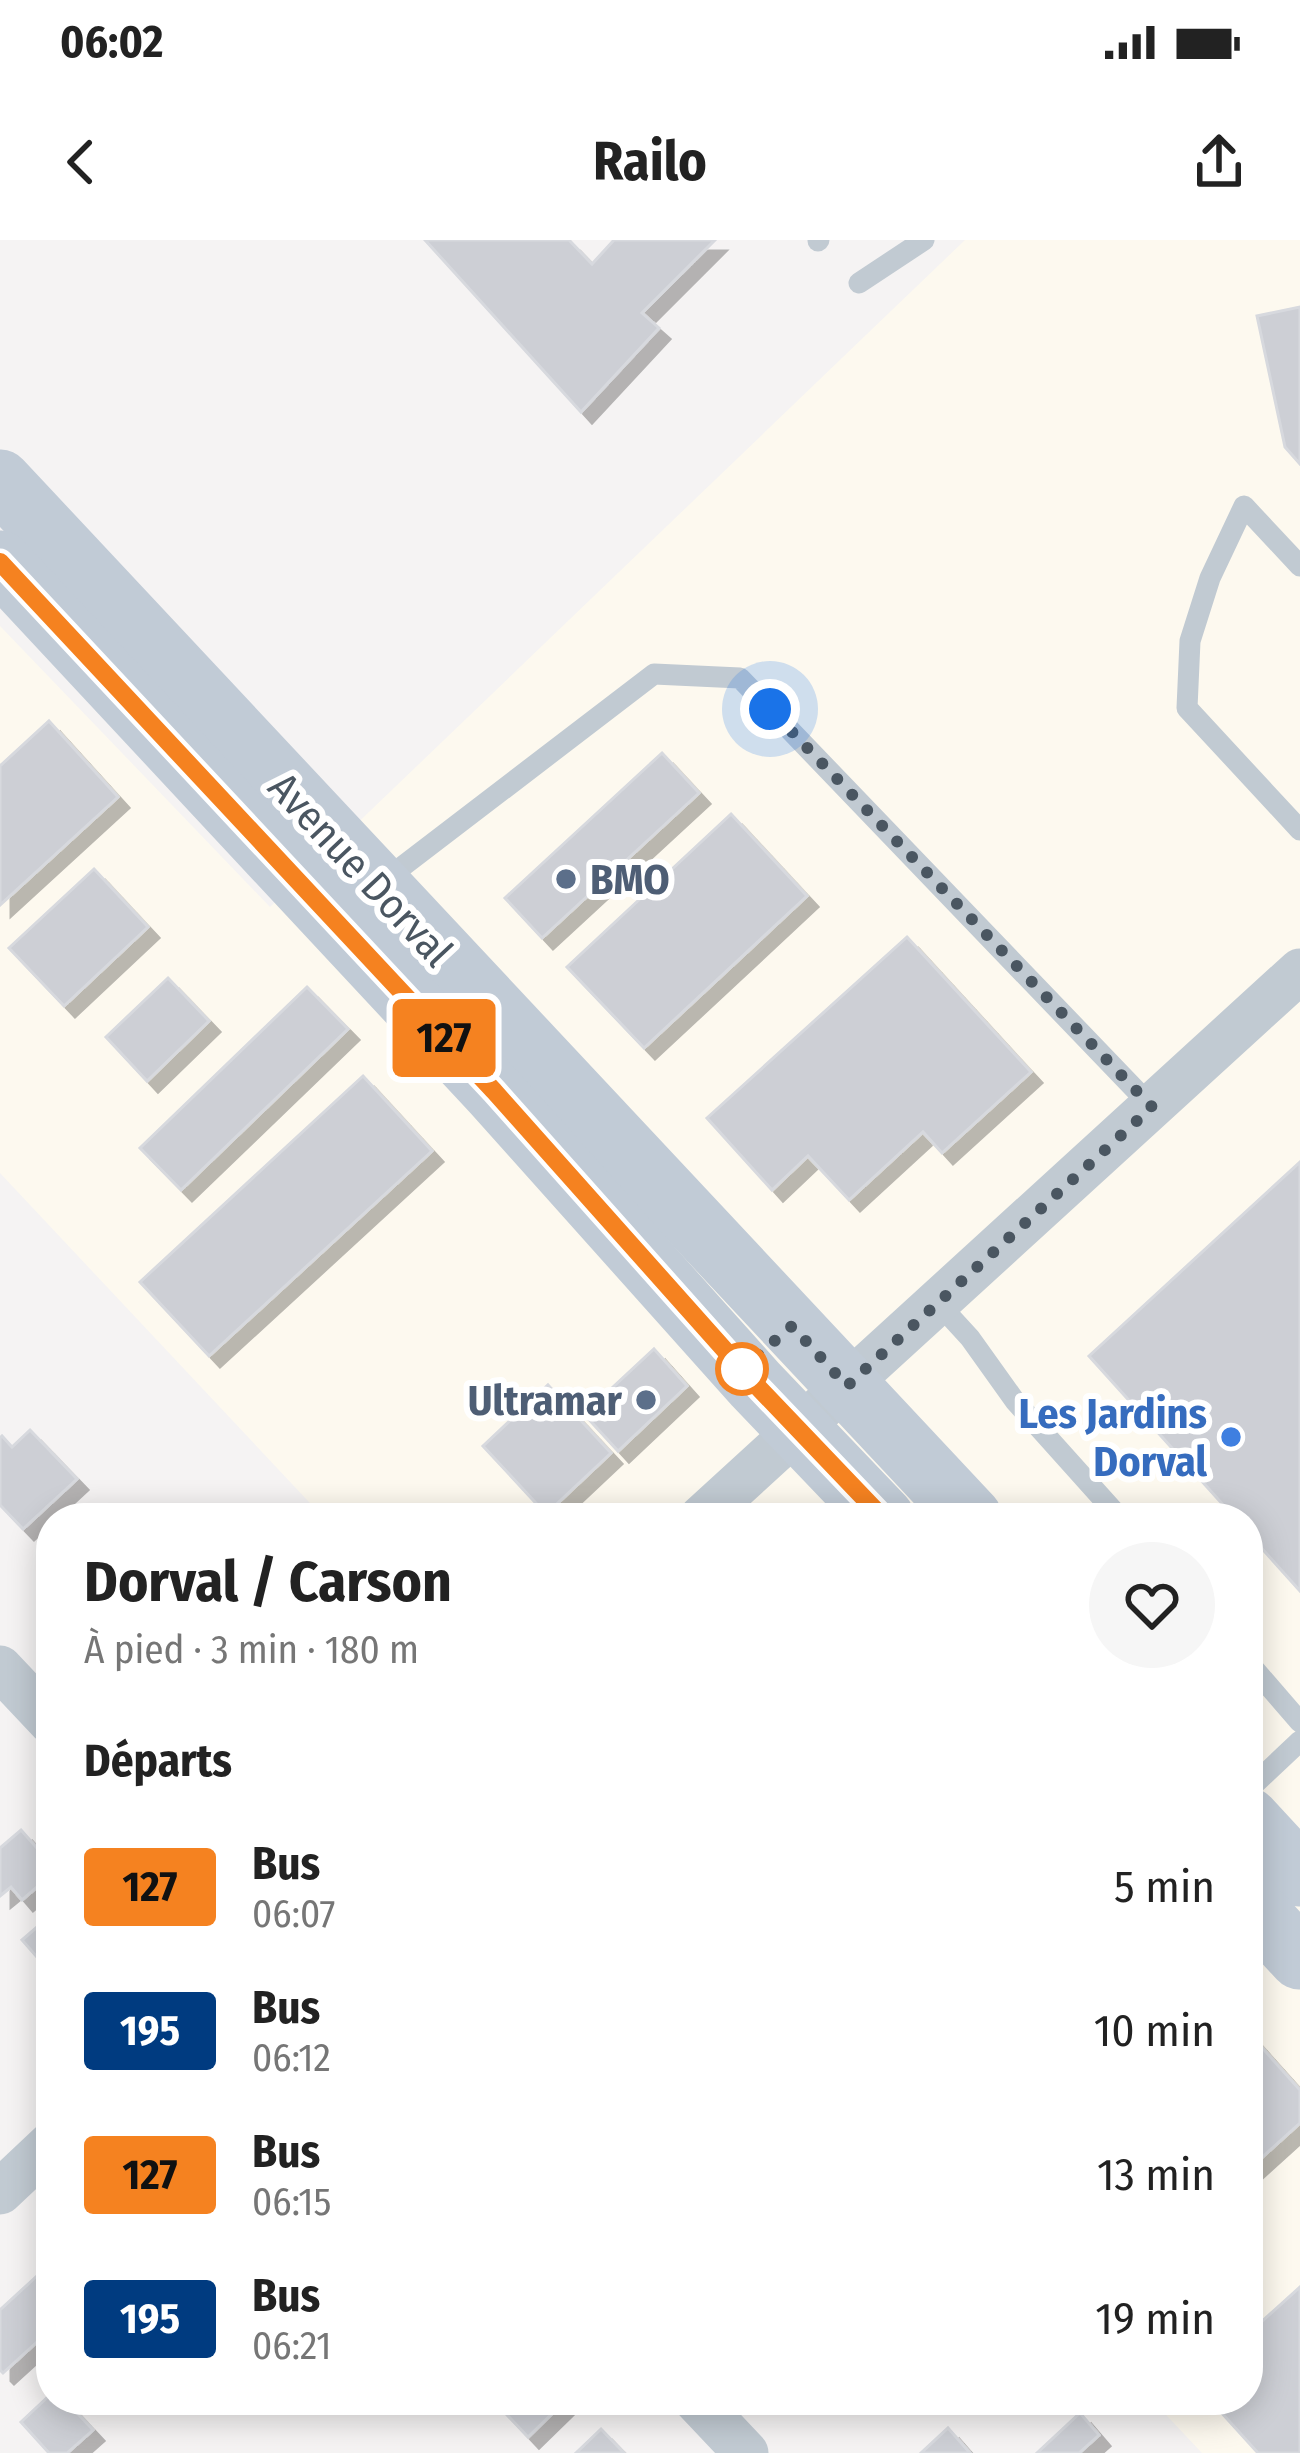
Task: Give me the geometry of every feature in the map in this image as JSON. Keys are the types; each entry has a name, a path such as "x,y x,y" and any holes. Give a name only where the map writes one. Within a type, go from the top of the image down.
{"street":[{"name":"Avenue Dorval","path":"0,481 956,1503"},
{"name":"Avenue Dorval","path":"0,562 494,1091 869,1503"},
{"path":"718,1503 1300,971"},
{"path":"0,1667 36,1706"},
{"path":"1263,1835 1300,1875"},
{"path":"1263,1919 1300,1958"},
{"path":"0,2192 36,2158"},
{"path":"710,2415 746,2453"}],"lane":[{"path":"859,283 924,240"},
{"path":"1300,566 1244,506 1210,578 1190,641 1187,708 1300,830"},
{"path":"380,889 654,674 740,678 1152,1107"},
{"path":"938,1302 1015,1401 1107,1503"},
{"path":"1263,1679 1300,1722"},
{"path":"1263,1776 1300,1741"}],"shaded area":[{"path":"965,240 1300,240 1300,2453 1202,2453 1166,2415 1263,2415 1263,1503 310,1503 0,1173 0,626 270,907"}],"building":[{"path":"425,240 569,240 592,264 614,240 715,240 642,313 659,328 581,412"},
{"path":"1300,307 1300,464 1285,447 1257,316"},
{"path":"49,721 118,797 0,905 0,766"},
{"path":"662,753 699,793 542,938 505,898"},
{"path":"731,814 807,896 644,1048 567,967"},
{"path":"94,869 148,927 64,1006 9,948"},
{"path":"907,937 1031,1072 942,1153 923,1132 849,1200 808,1156 772,1190 707,1118"},
{"path":"168,978 209,1021 147,1081 106,1037"},
{"path":"307,987 348,1029 181,1190 140,1148"},
{"path":"363,1076 432,1151 209,1356 140,1282"},
{"name":"Les Jardins Dorval","path":"1300,1162 1300,1591 1263,1550 1263,1503 1221,1503 1089,1356"},
{"path":"654,1349 687,1386 618,1451 584,1414"},
{"path":"548,1385 611,1453 558,1503 536,1503 483,1446"},
{"path":"30,1430 77,1479 51,1503 36,1503 36,1517 23,1529 0,1505 0,1438 12,1447"},
{"path":"21,1830 36,1847 36,1888 22,1900 11,1887 0,1896 0,1848"},
{"path":"36,1928 36,1956 22,1940"},
{"path":"1263,2049 1300,2090 1300,2123 1263,2156"},
{"path":"36,2277 36,2343 3,2373 0,2370 0,2310"},
{"path":"1300,2287 1300,2453 1258,2453 1224,2415 1263,2415 1263,2320"},
{"path":"36,2408 36,2415 79,2415 93,2430 67,2453 49,2453 21,2422"},
{"path":"507,2415 551,2415 528,2437"},
{"path":"1078,2415 1099,2435 1079,2453 1037,2453"},
{"path":"948,2428 970,2453 921,2453"},
{"path":"601,2429 624,2453 576,2453"}],"bus line":[{"name":"127","path":"0,562 494,1091 755,1384 869,1503"}],"place":[{"name":"BMO","path":"566,879"},
{"name":"Ultramar","path":"646,1400"},
{"name":"Les Jardins Dorval","path":"1231,1437"}],"route":[{"path":"742,1369 792,1326 847,1386 1152,1107 770,709"}]}
